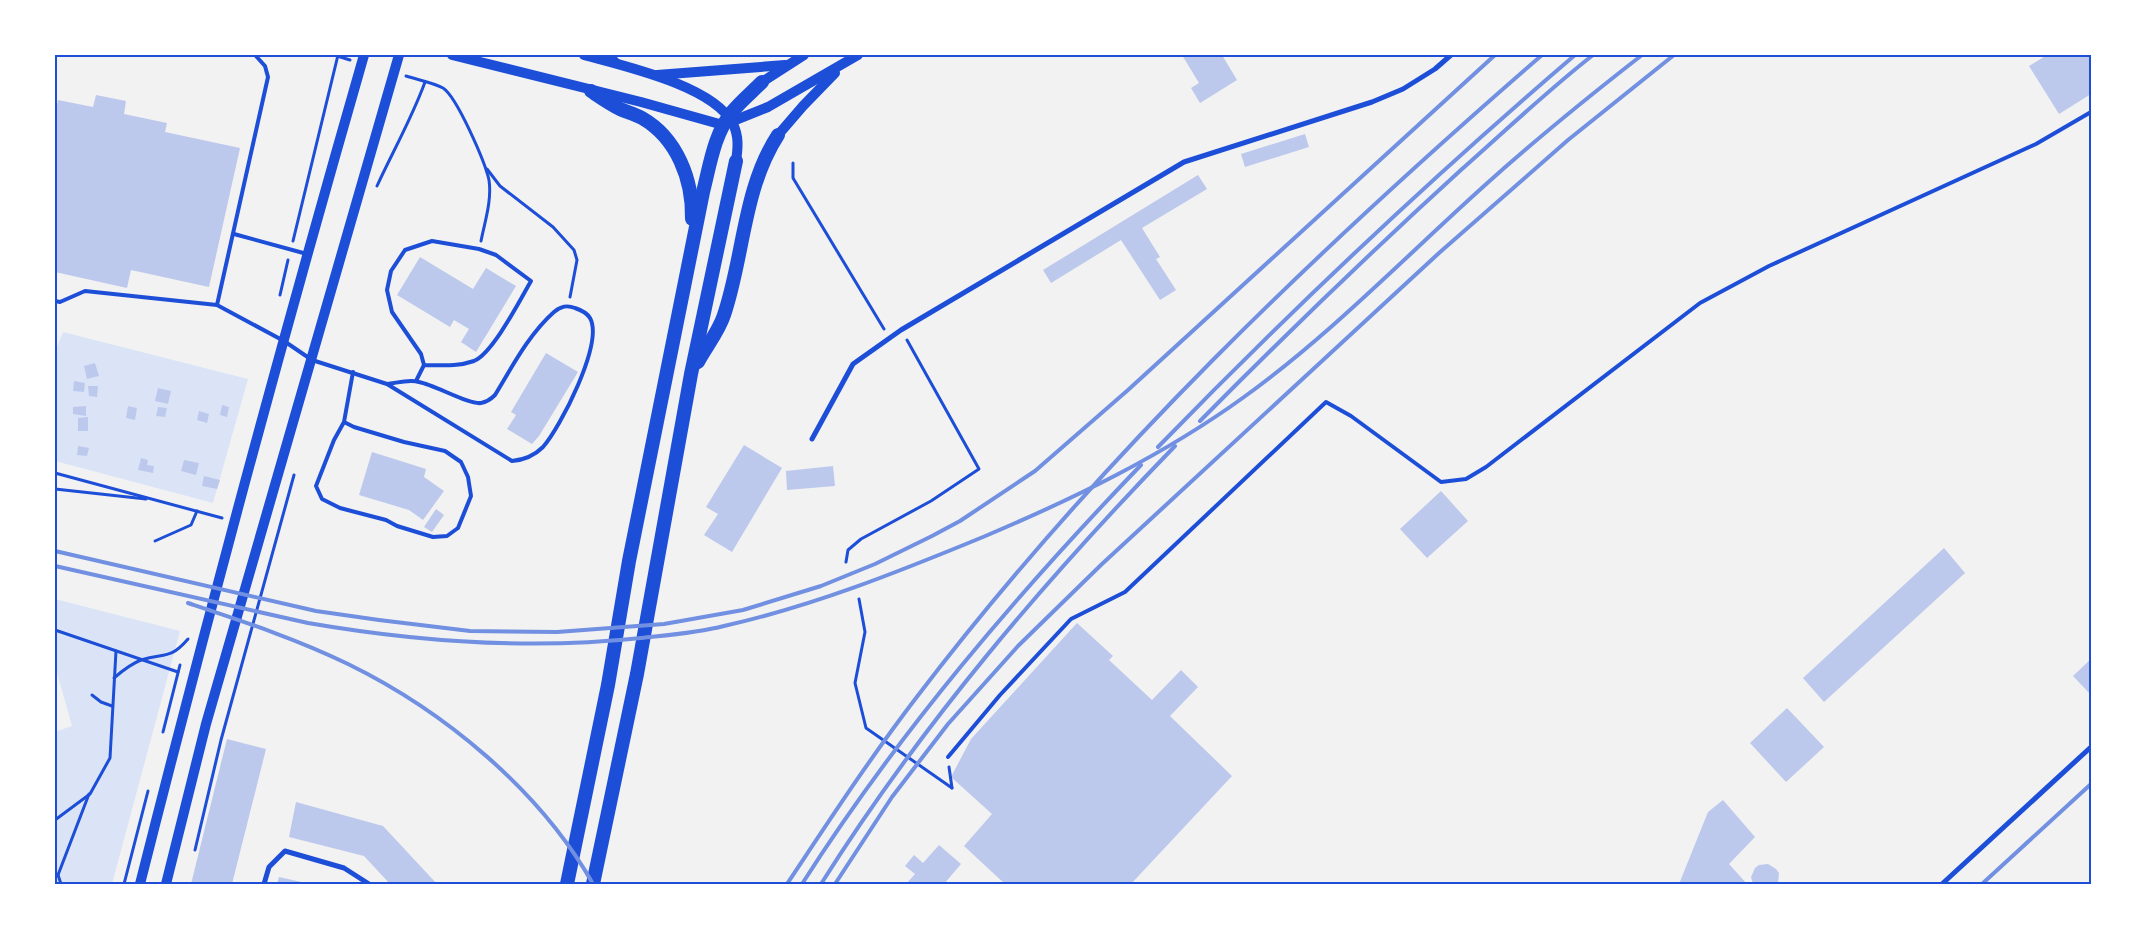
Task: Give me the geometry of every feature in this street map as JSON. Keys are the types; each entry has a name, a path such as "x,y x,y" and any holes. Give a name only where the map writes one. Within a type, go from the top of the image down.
{"highway":[{"path":"567,884 606,694 629,561 705,184 728,122 762,82"},
{"path":"591,91 619,108 640,117 665,136 671,144 684,169 690,189 692,212 689,258"},
{"path":"691,374 723,318 754,188 765,158 778,135"},
{"path":"594,884 637,674 691,374 736,161"}],"main road":[{"path":"140,884 182,717 307,254 364,55"},
{"path":"166,884 206,724 399,55"},
{"path":"452,55 591,91 728,122 792,94 858,55"},
{"path":"584,55 652,75 708,97 721,108 737,134 736,161"},
{"path":"762,82 804,55"},
{"path":"778,135 808,100 845,63"},
{"path":"652,75 786,65"}],"street":[{"path":"812,439 853,364 902,330 1184,162 1372,102 1403,89 1435,69 1451,55"},
{"path":"1942,884 2091,747"},
{"path":"264,884 269,867 285,851 344,868 369,884"}],"lane":[{"path":"217,306 268,77 265,66 255,55"},
{"path":"612,55 626,67"},
{"path":"948,757 1000,695 1072,619 1125,592 1326,402 1350,416 1441,482 1466,479 1486,467 1700,303 1769,266 2036,144 2091,112"},
{"path":"234,234 307,254"},
{"path":"416,381 424,364 421,354 392,312 387,290 391,271 405,250 432,241 479,248 496,255 531,281 494,343 476,360 454,366 424,364"},
{"path":"55,301 60,302 85,291 217,306 284,341 312,360 388,384 512,461 521,460 543,447 561,419 581,383 588,359 593,325 590,317 584,312 568,305 554,312 528,342 495,395 489,401 481,403 471,402 416,381 388,384"},
{"path":"344,422 354,428 395,440 445,451 461,462 468,477 471,496 458,528 447,536 433,537 397,526 386,520 340,508 322,499 316,486 334,440 344,422 353,372"}],"path":[{"path":"280,296 336,56"},
{"path":"391,155 414,114 425,82 443,88 452,98 484,165 489,181 488,211 479,248"},
{"path":"793,163 793,178 889,338"},
{"path":"484,165 500,186 553,228 574,250 577,260 568,305"},
{"path":"846,562 848,550 861,539 931,501 979,469 902,330"},
{"path":"55,473 222,518"},
{"path":"55,489 156,500"},
{"path":"219,526 224,508"},
{"path":"155,541 191,525 197,511"},
{"path":"195,850 221,740 268,569"},
{"path":"859,599 865,632 855,683 866,728 952,788 948,757"},
{"path":"55,630 178,672"},
{"path":"114,678 129,666 142,659 172,654 188,639"},
{"path":"61,884 57,874 90,794 110,758 116,650"},
{"path":"92,695 101,702 112,706"},
{"path":"55,820 90,794"}],"shaded area":[{"path":"63,332 248,379 213,503 55,461 55,352"},
{"path":"55,599 180,631 112,884 55,884 55,732 72,726 55,666"}],"building":[{"path":"1182,55 1222,55 1237,80 1200,103 1191,88 1199,83"},
{"path":"2047,55 2091,55 2091,94 2059,114 2029,66"},
{"path":"96,95 126,101 124,114 167,123 165,132 240,148 209,287 131,270 127,288 55,272 55,113 58,100 93,107"},
{"path":"1305,134 1309,147 1245,167 1241,154"},
{"path":"1198,175 1207,189 1142,228 1160,257 1156,259 1176,290 1160,300 1121,240 1051,283 1043,270"},
{"path":"420,257 473,289 486,268 516,286 476,352 461,342 469,329 454,320 450,327 397,295"},
{"path":"546,353 578,372 539,436 532,444 507,429 516,415 511,412"},
{"path":"95,363 99,376 87,379 84,366"},
{"path":"74,381 85,383 84,392 73,391"},
{"path":"88,386 98,386 97,397 89,396"},
{"path":"158,388 171,391 168,404 155,401"},
{"path":"222,405 229,407 227,417 220,415"},
{"path":"86,406 86,416 73,414 73,407"},
{"path":"128,406 137,408 135,420 126,418"},
{"path":"158,407 167,408 165,417 156,416"},
{"path":"199,411 209,414 207,423 197,420"},
{"path":"88,417 88,431 78,431 78,418"},
{"path":"744,445 782,468 732,552 704,535 718,514 706,507"},
{"path":"78,446 89,448 87,456 77,455"},
{"path":"372,452 426,469 424,477 444,491 423,520 409,510 359,495"},
{"path":"141,458 148,460 147,465 154,466 153,473 138,470"},
{"path":"184,460 199,463 196,475 181,471"},
{"path":"833,466 835,486 787,490 786,471"},
{"path":"204,476 220,480 217,489 202,486"},
{"path":"1441,491 1468,521 1427,558 1400,529"},
{"path":"436,509 444,515 432,532 424,527"},
{"path":"1944,548 1965,573 1824,702 1803,678"},
{"path":"1077,623 1113,656 1109,660 1152,700 1181,670 1198,687 1170,716 1232,776 1131,884 1005,884 964,846 992,814 951,777 971,739"},
{"path":"2091,659 2091,695 2073,676"},
{"path":"1787,708 1824,747 1786,782 1750,743"},
{"path":"227,739 266,749 232,884 191,884"},
{"path":"1723,800 1755,837 1729,864 1747,884 1679,884 1708,812"},
{"path":"296,802 383,826 437,884 390,884 364,856 289,837"},
{"path":"939,845 961,864 944,884 906,884 915,874 905,866 914,855 923,863"},
{"path":"1768,864 1779,873 1778,884 1753,884 1751,877 1755,868 1759,865"},
{"path":"279,877 306,883 306,884 277,884"}],"railway":[{"path":"55,551 316,611 470,631 557,632 664,624 743,610 821,586 875,564 960,521 1035,471 1128,390 1495,55"},
{"path":"787,884 834,813 916,698 986,610 1058,525 1134,442 1292,282 1374,205 1542,55"},
{"path":"1158,447 1310,295 1414,197 1575,55"},
{"path":"1200,421 1395,231 1526,111 1593,55"},
{"path":"55,566 308,623 391,635 474,642 516,644 599,642 683,634 790,609 919,563 1050,507 1150,457 1214,418 1307,348 1503,169 1642,55"},
{"path":"835,884 892,797 948,724 1018,646 1102,564 1439,253 1568,140 1674,55"},
{"path":"821,884 901,767 987,656 1079,549 1175,446"},
{"path":"802,884 878,773 961,666 1049,564 1141,465"},
{"path":"188,603 269,631 329,655 384,683 454,729 518,785 571,849 593,884"},
{"path":"1982,884 2091,784"}]}
